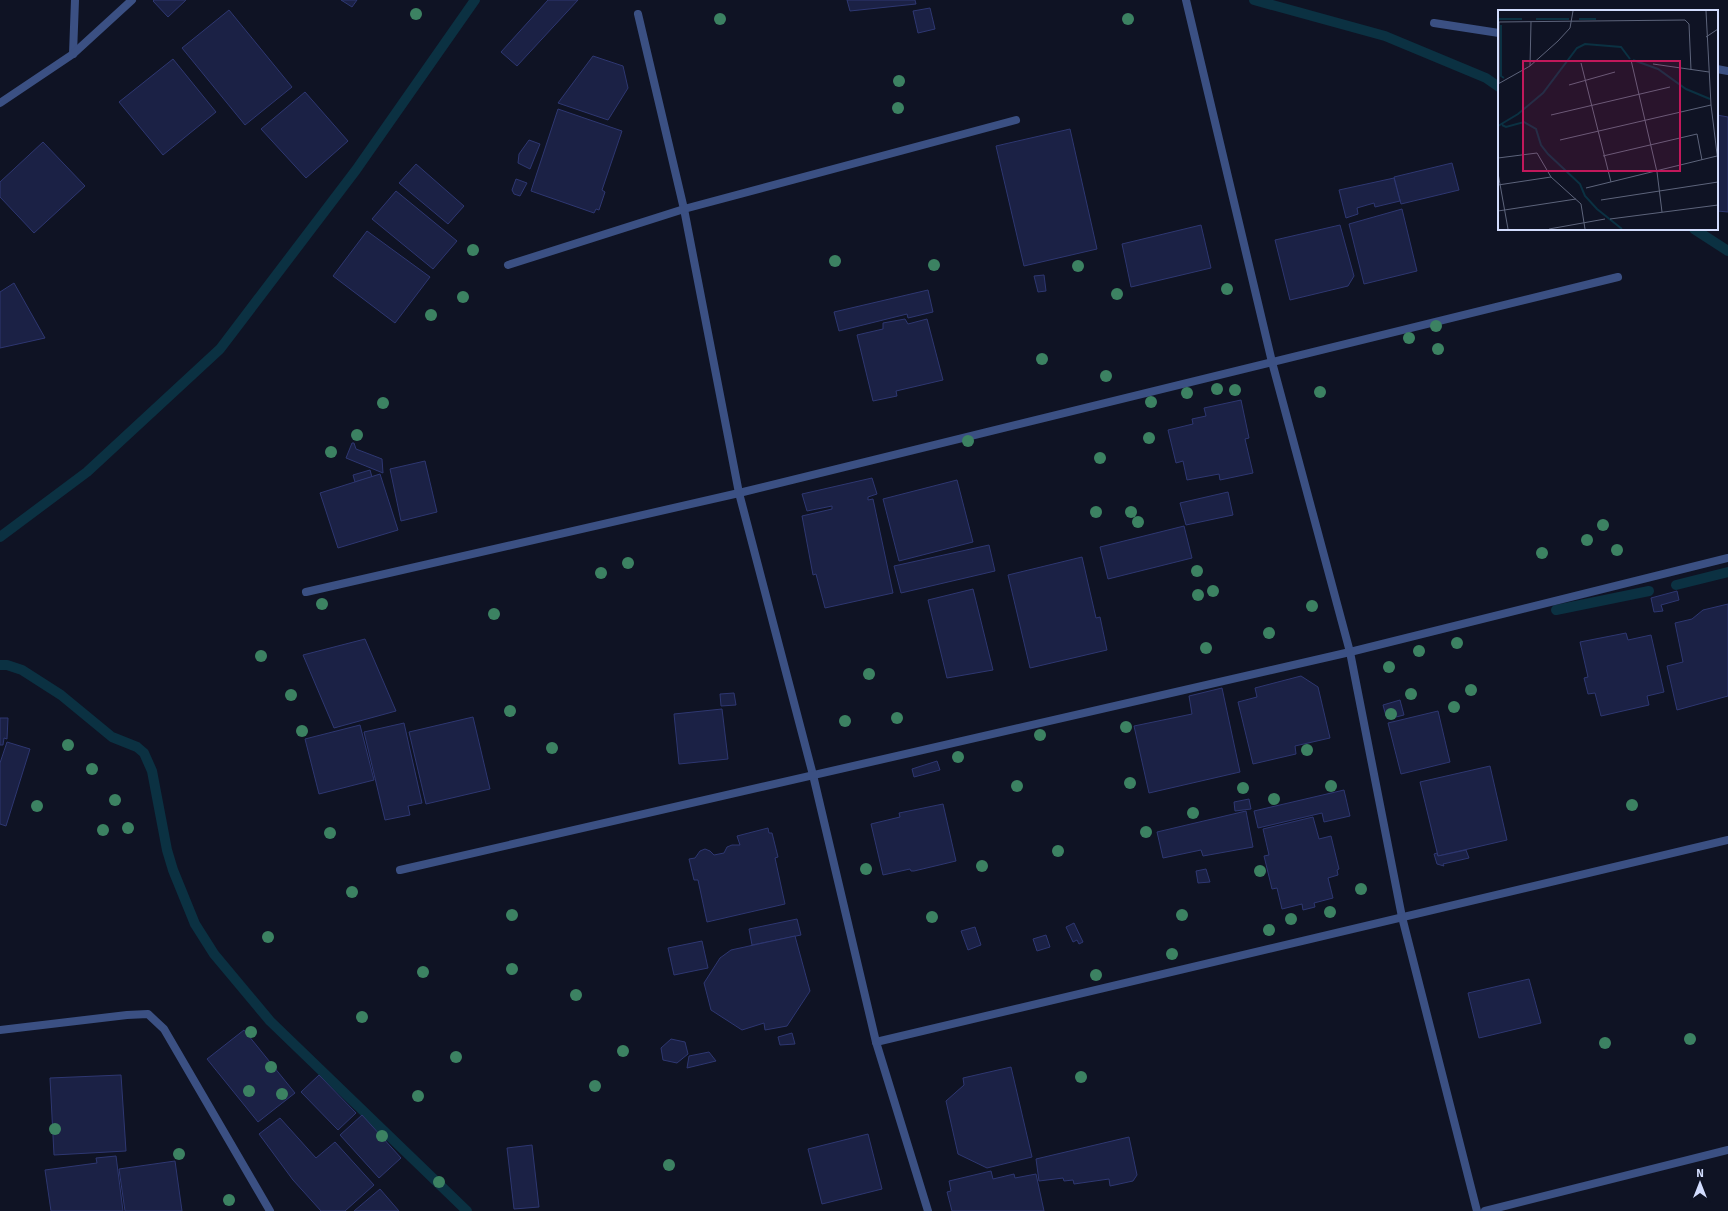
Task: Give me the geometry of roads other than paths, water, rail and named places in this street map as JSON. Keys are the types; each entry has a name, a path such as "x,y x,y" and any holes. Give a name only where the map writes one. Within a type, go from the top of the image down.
{"street":[{"path":"73,54 75,0"},
{"path":"0,104 73,54 132,0"},
{"path":"1186,0 1272,362 1350,652 1402,918 1477,1211"},
{"path":"638,14 684,209 739,493 813,775 876,1042 928,1211"},
{"path":"1434,23 1498,33"},
{"path":"1718,69 1728,71"},
{"path":"508,265 684,209 1016,120"},
{"path":"306,592 739,493 1618,278"},
{"path":"400,870 1350,652 1728,558"},
{"path":"876,1042 1728,840"},
{"path":"0,1030 127,1015 148,1014 164,1029 270,1211"},
{"path":"1485,1211 1728,1150"}],"waterway":[{"path":"0,537 87,472 220,349 356,170 475,0"},
{"path":"1254,0 1385,36 1486,78 1498,86"},
{"path":"1696,230 1728,251"},
{"path":"1676,585 1728,572"},
{"path":"1556,610 1649,591"},
{"path":"0,665 7,665 22,670 61,695 112,737 137,747 144,753 152,771 167,850 173,870 195,924 214,954 270,1021 467,1211"}]}
